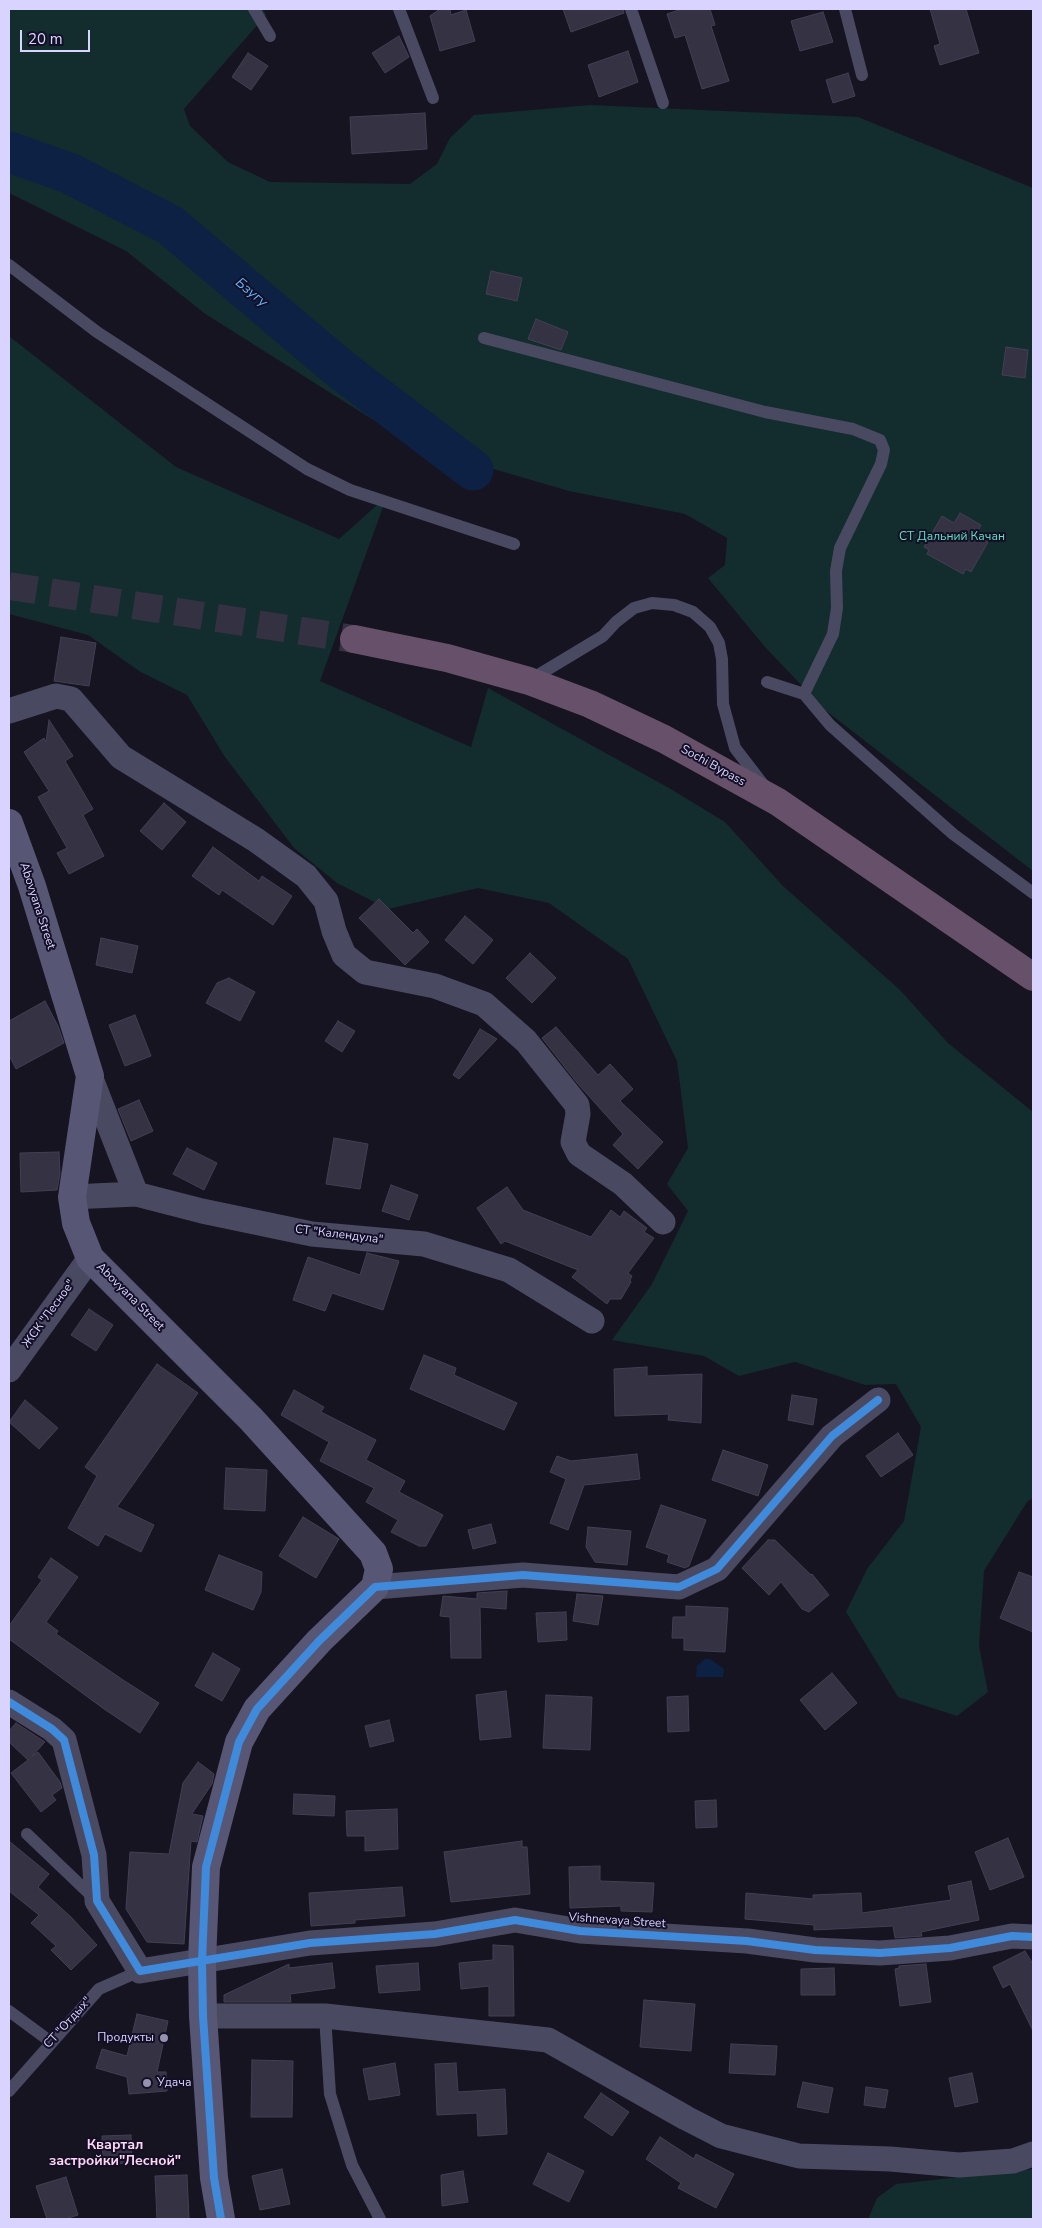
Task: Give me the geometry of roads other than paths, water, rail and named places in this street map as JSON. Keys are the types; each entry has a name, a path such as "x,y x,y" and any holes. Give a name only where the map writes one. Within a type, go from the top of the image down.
{"highway":[{"name":"Sochi Bypass","path":"354,639 446,658 529,681 590,704 664,739 778,802 1033,977"}],"street":[{"path":"9,711 56,696 71,699 121,757 256,840 306,876 326,901 334,931 344,955 365,972 435,986 484,1004 526,1041 577,1105 578,1114 573,1142 579,1154 623,1184 663,1222"},
{"name":"Abovyana Street","path":"9,823 32,886 90,1076 72,1197 76,1223 90,1258 251,1419 372,1553 379,1569 374,1586"},
{"path":"90,1076 136,1194"},
{"name":"СТ \"Календула\"","path":"72,1197 136,1194 202,1211 312,1234 424,1244 509,1270 592,1321"},
{"name":"ЖСК \"Лесное\"","path":"9,1370 90,1258"},
{"path":"221,2219 214,2178 203,2016 202,1961 206,1867 239,1742 257,1709 318,1641 374,1586 523,1575 679,1587 717,1569 832,1436 878,1400"},
{"path":"9,1702 52,1729 64,1740 94,1855 97,1901 140,1971"},
{"name":"Vishnevaya Street","path":"140,1971 310,1943 435,1934 515,1920 580,1931 747,1941 815,1950 880,1953 950,1948 1012,1936 1033,1937"},
{"path":"203,2016 325,2016 548,2040 686,2118 722,2136 799,2156 890,2159 959,2165 1013,2161 1033,2154"}],"lane":[{"path":"254,9 270,36"},
{"path":"399,9 433,98"},
{"path":"631,9 663,103"},
{"path":"845,9 862,75"},
{"path":"9,265 97,332 307,469 350,490 514,544"},
{"path":"484,338 765,412 853,429 880,440 884,450 881,464 840,548 836,571 837,608 833,634 804,694"},
{"path":"529,681 603,636 616,622 634,608 652,603 674,605 693,612 710,627 719,643 722,659 723,704 735,748 778,802"},
{"path":"767,682 804,694 830,725 953,834 1033,893"},
{"path":"27,1834 97,1901"},
{"name":"СТ \"Отдых\"","path":"9,2091 99,1989 140,1971"},
{"path":"9,2011 51,2042"},
{"path":"325,2016 330,2094 352,2165 380,2219"}],"water":[{"path":"705,1659 710,1659 724,1669 723,1677 696,1677 697,1666"}],"waterway":[{"name":"Бзугу","path":"9,152 69,173 170,225 339,368 473,470"}],"tunnel":[{"path":"9,586 354,639"}],"place":[{"name":"Продукты","path":"164,2038"},
{"name":"Удача","path":"147,2083"}],"district":[{"name":"Квартал застройки\"Лесной\"","path":"115,2154"}],"park label":[{"name":"СТ Дальний Качан","path":"952,537"}]}
